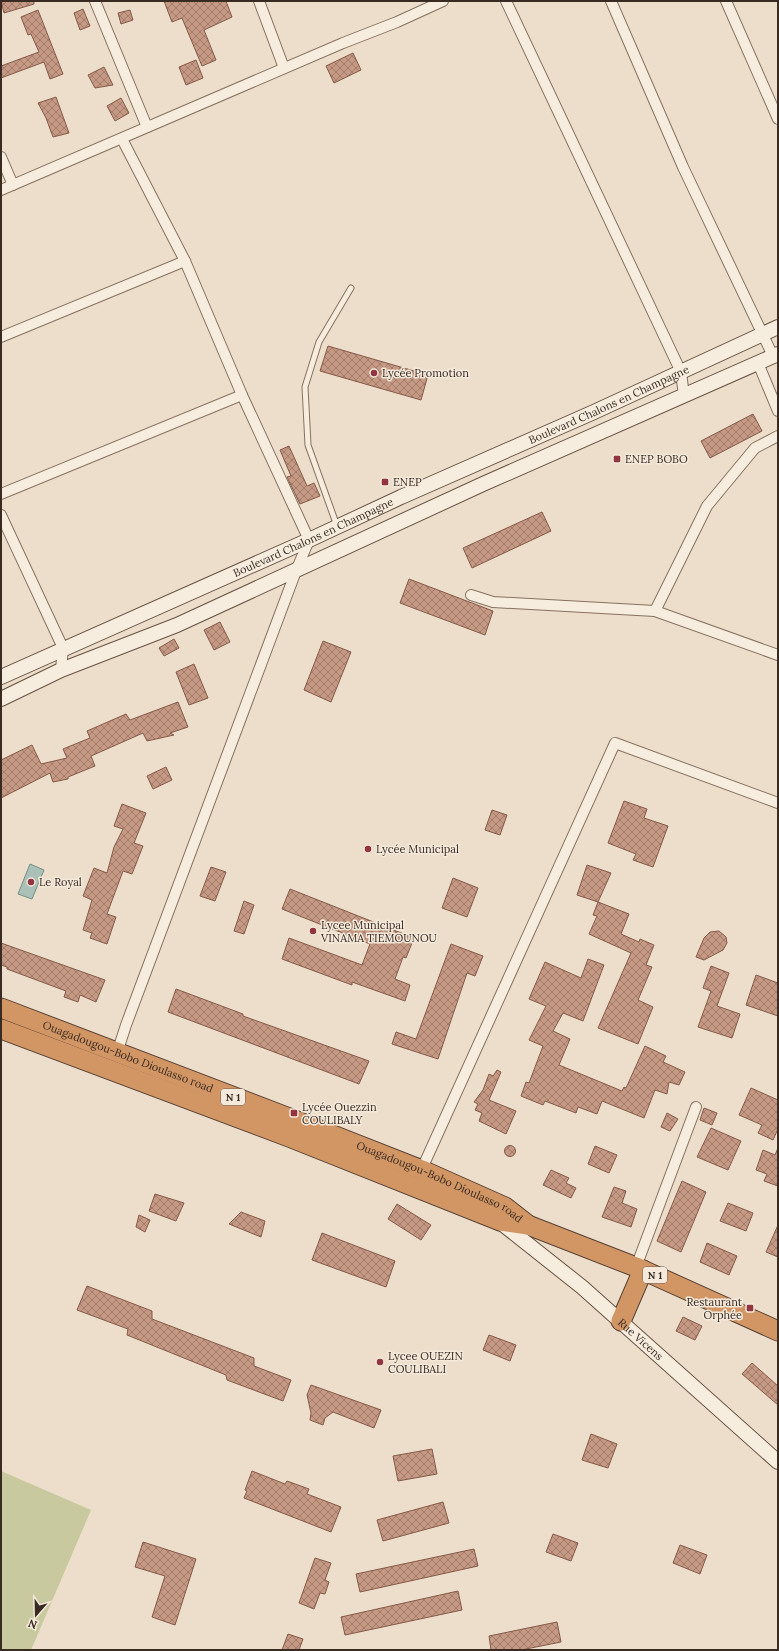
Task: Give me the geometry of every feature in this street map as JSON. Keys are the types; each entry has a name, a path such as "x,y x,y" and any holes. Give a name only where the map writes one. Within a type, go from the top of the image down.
{"highway":[{"name":"Ouagadougou-Bobo Dioulasso road","path":"1,1008 114,1062 289,1137 500,1221 528,1225"},
{"name":"Ouagadougou-Bobo Dioulasso road","path":"1,1029 114,1062 292,1119 422,1170 505,1207 528,1225"},
{"name":"N 1","path":"528,1225 640,1268 778,1331"},
{"path":"621,1320 640,1268"}],"main road":[{"name":"Boulevard Chalons en Champagne","path":"1,677 63,648 310,540 778,327"},
{"name":"Boulevard Chalons en Champagne","path":"1,699 61,670 177,624 296,571 483,484 775,355"},
{"name":"Rue Vicens","path":"500,1221 577,1282 621,1320 778,1462"}],"street":[{"path":"95,1 147,127"},
{"path":"259,1 284,68"},
{"path":"1,190 284,68 397,22 443,1"},
{"path":"506,1 682,372 684,396"},
{"path":"611,1 683,167 775,355"},
{"path":"726,1 778,119"},
{"path":"114,1062 296,571 310,540 242,395 185,261 122,139"},
{"path":"1,157 13,185"},
{"path":"1,337 185,261"},
{"path":"758,363 778,411"},
{"path":"1,494 242,395"},
{"path":"655,611 707,506 755,448 778,436"},
{"path":"1,515 63,648 61,670"},
{"path":"471,595 493,602 655,611 778,654"},
{"path":"414,1188 616,743 778,803"},
{"path":"640,1268 696,1107"}],"lane":[{"path":"337,527 308,445 305,387 319,342 351,288"}],"green space":[{"path":"1,1471 91,1510 31,1650 1,1650"}],"shaded area":[{"name":"Le Royal","path":"30,864 44,870 32,899 18,894"}],"building":[{"path":"1,1 34,1 34,4 4,13"},
{"path":"164,1 226,1 232,17 204,30 216,60 202,66 182,18 172,22"},
{"path":"83,9 90,26 80,30 74,13"},
{"path":"38,10 63,74 50,79 44,62 1,78 1,66 39,52 31,34 28,35 21,17"},
{"path":"130,10 133,20 121,24 118,13"},
{"path":"353,53 361,70 334,83 326,66"},
{"path":"196,60 203,78 186,85 179,67"},
{"path":"104,67 113,85 95,88 88,75"},
{"path":"56,97 69,133 53,137 46,118 38,103"},
{"path":"121,98 129,113 115,121 107,106"},
{"name":"Lycée Promotion","path":"328,346 428,375 421,400 320,371"},
{"path":"753,414 762,431 710,458 701,441"},
{"path":"289,446 307,486 314,483 320,496 300,504 287,477 291,476 280,450"},
{"path":"542,512 551,531 472,568 463,548"},
{"path":"409,579 493,611 485,635 400,603"},
{"path":"220,622 230,642 214,650 204,630"},
{"path":"174,639 179,648 164,656 159,648"},
{"path":"323,641 351,652 331,702 304,690"},
{"path":"194,664 208,698 189,705 176,672"},
{"path":"178,702 188,727 170,733 174,735 147,741 143,733 91,756 95,766 68,777 68,779 53,782 50,773 1,798 1,760 32,745 41,764 67,758 63,749 90,738 87,731 126,714 130,720"},
{"path":"166,767 172,780 153,789 147,776"},
{"path":"624,801 647,809 644,818 668,826 653,867 633,860 636,854 608,843"},
{"path":"122,804 146,813 134,843 143,846 132,874 123,871 107,914 116,917 107,944 90,938 92,933 83,930 92,900 83,896 94,868 107,873 114,847 123,829 114,826"},
{"path":"492,810 507,815 500,835 485,830"},
{"path":"587,865 611,873 598,902 577,895"},
{"path":"211,867 226,872 215,901 200,896"},
{"path":"453,878 478,888 467,917 442,908"},
{"path":"290,889 414,938 406,958 403,957 395,979 410,985 405,1001 352,982 352,985 282,959 289,938 362,965 370,944 282,909"},
{"path":"244,901 254,905 244,934 234,931"},
{"path":"598,902 629,914 621,934 639,942 640,939 654,945 646,965 652,967 638,1000 653,1007 638,1044 598,1028 631,953 589,934 597,916 593,915"},
{"path":"719,931 726,937 727,943 723,950 704,960 696,957 704,938 710,932"},
{"path":"1,943 105,980 96,1002 80,995 78,1002 64,997 66,991 7,969 7,967 1,965"},
{"path":"451,944 483,956 475,976 467,973 438,1059 392,1044 396,1032 416,1039"},
{"path":"588,959 604,965 583,1021 563,1013 553,1031 570,1039 559,1065 622,1091 624,1087 626,1088 645,1046 666,1056 663,1062 685,1072 679,1085 669,1082 667,1094 655,1090 644,1118 602,1101 597,1114 578,1107 576,1113 545,1101 543,1105 521,1096 526,1082 529,1083 543,1046 529,1040 546,1006 529,999 545,962 581,978"},
{"path":"711,966 729,973 717,1006 740,1014 732,1038 698,1027 711,991 703,988"},
{"path":"756,975 778,983 778,1016 746,1005"},
{"path":"176,989 243,1014 243,1016 369,1061 359,1084 168,1012"},
{"path":"497,1070 501,1072 489,1100 516,1111 506,1134 479,1121 482,1113 475,1110 478,1104 474,1102 483,1090 489,1074 493,1076"},
{"path":"751,1088 778,1100 778,1129 773,1140 758,1133 762,1125 739,1115"},
{"path":"704,1108 717,1113 712,1125 700,1120"},
{"path":"667,1113 678,1119 670,1131 661,1127"},
{"path":"711,1128 741,1141 728,1170 697,1157"},
{"path":"508,1146 512,1146 514,1147 514,1155 508,1156 505,1153 505,1149"},
{"path":"595,1146 617,1155 609,1173 588,1164"},
{"path":"778,1148 778,1186 764,1181 767,1174 756,1170 763,1150 775,1155"},
{"path":"551,1170 569,1178 566,1183 576,1188 571,1198 543,1185"},
{"path":"682,1181 706,1192 681,1252 657,1241"},
{"path":"614,1187 626,1191 622,1203 637,1209 631,1227 602,1217"},
{"path":"155,1194 184,1203 176,1221 149,1211"},
{"path":"728,1203 753,1213 746,1231 720,1221"},
{"path":"397,1204 431,1225 421,1240 388,1219"},
{"path":"241,1212 265,1221 261,1237 229,1224"},
{"path":"139,1215 150,1220 145,1232 136,1227"},
{"path":"778,1225 778,1257 766,1252"},
{"path":"322,1233 395,1261 386,1287 312,1260"},
{"path":"707,1243 737,1256 729,1275 700,1262"},
{"path":"87,1286 152,1311 152,1319 254,1358 254,1366 291,1380 283,1401 227,1380 226,1375 127,1335 128,1329 77,1310"},
{"path":"683,1317 702,1326 695,1340 676,1331"},
{"path":"489,1335 516,1345 510,1361 483,1350"},
{"path":"752,1363 778,1386 778,1405 742,1374"},
{"path":"311,1385 381,1410 374,1428 333,1412 325,1418 323,1425 310,1420 311,1413 307,1395"},
{"path":"591,1434 617,1444 608,1468 582,1460"},
{"path":"432,1449 437,1474 398,1481 393,1456"},
{"path":"252,1471 285,1484 287,1481 309,1489 307,1494 341,1507 331,1532 244,1498 247,1491 245,1490"},
{"path":"443,1502 449,1523 383,1541 377,1520"},
{"path":"553,1534 578,1543 571,1561 546,1552"},
{"path":"143,1542 196,1559 175,1625 152,1617 165,1576 135,1567"},
{"path":"680,1545 707,1555 700,1574 673,1563"},
{"path":"474,1549 478,1566 360,1592 356,1574"},
{"path":"315,1558 331,1563 325,1580 329,1582 325,1594 320,1593 314,1609 299,1603"},
{"path":"458,1591 462,1610 345,1635 341,1617"},
{"path":"557,1622 561,1642 521,1650 491,1650 489,1636"},
{"path":"288,1634 303,1639 299,1650 282,1650"}],"place":[{"name":"Lycée Promotion","path":"374,373"},
{"name":"ENEP BOBO","path":"617,459"},
{"name":"ENEP","path":"385,482"},
{"name":"Lycée Municipal","path":"368,849"},
{"name":"Le Royal","path":"31,882"},
{"name":"Lycee Municipal VINAMA TIEMOUNOU","path":"313,931"},
{"name":"Lycée Ouezzin COULIBALY","path":"294,1113"},
{"name":"Restaurant Orphée","path":"750,1308"},
{"name":"Lycee OUEZIN COULIBALI","path":"380,1362"}]}
